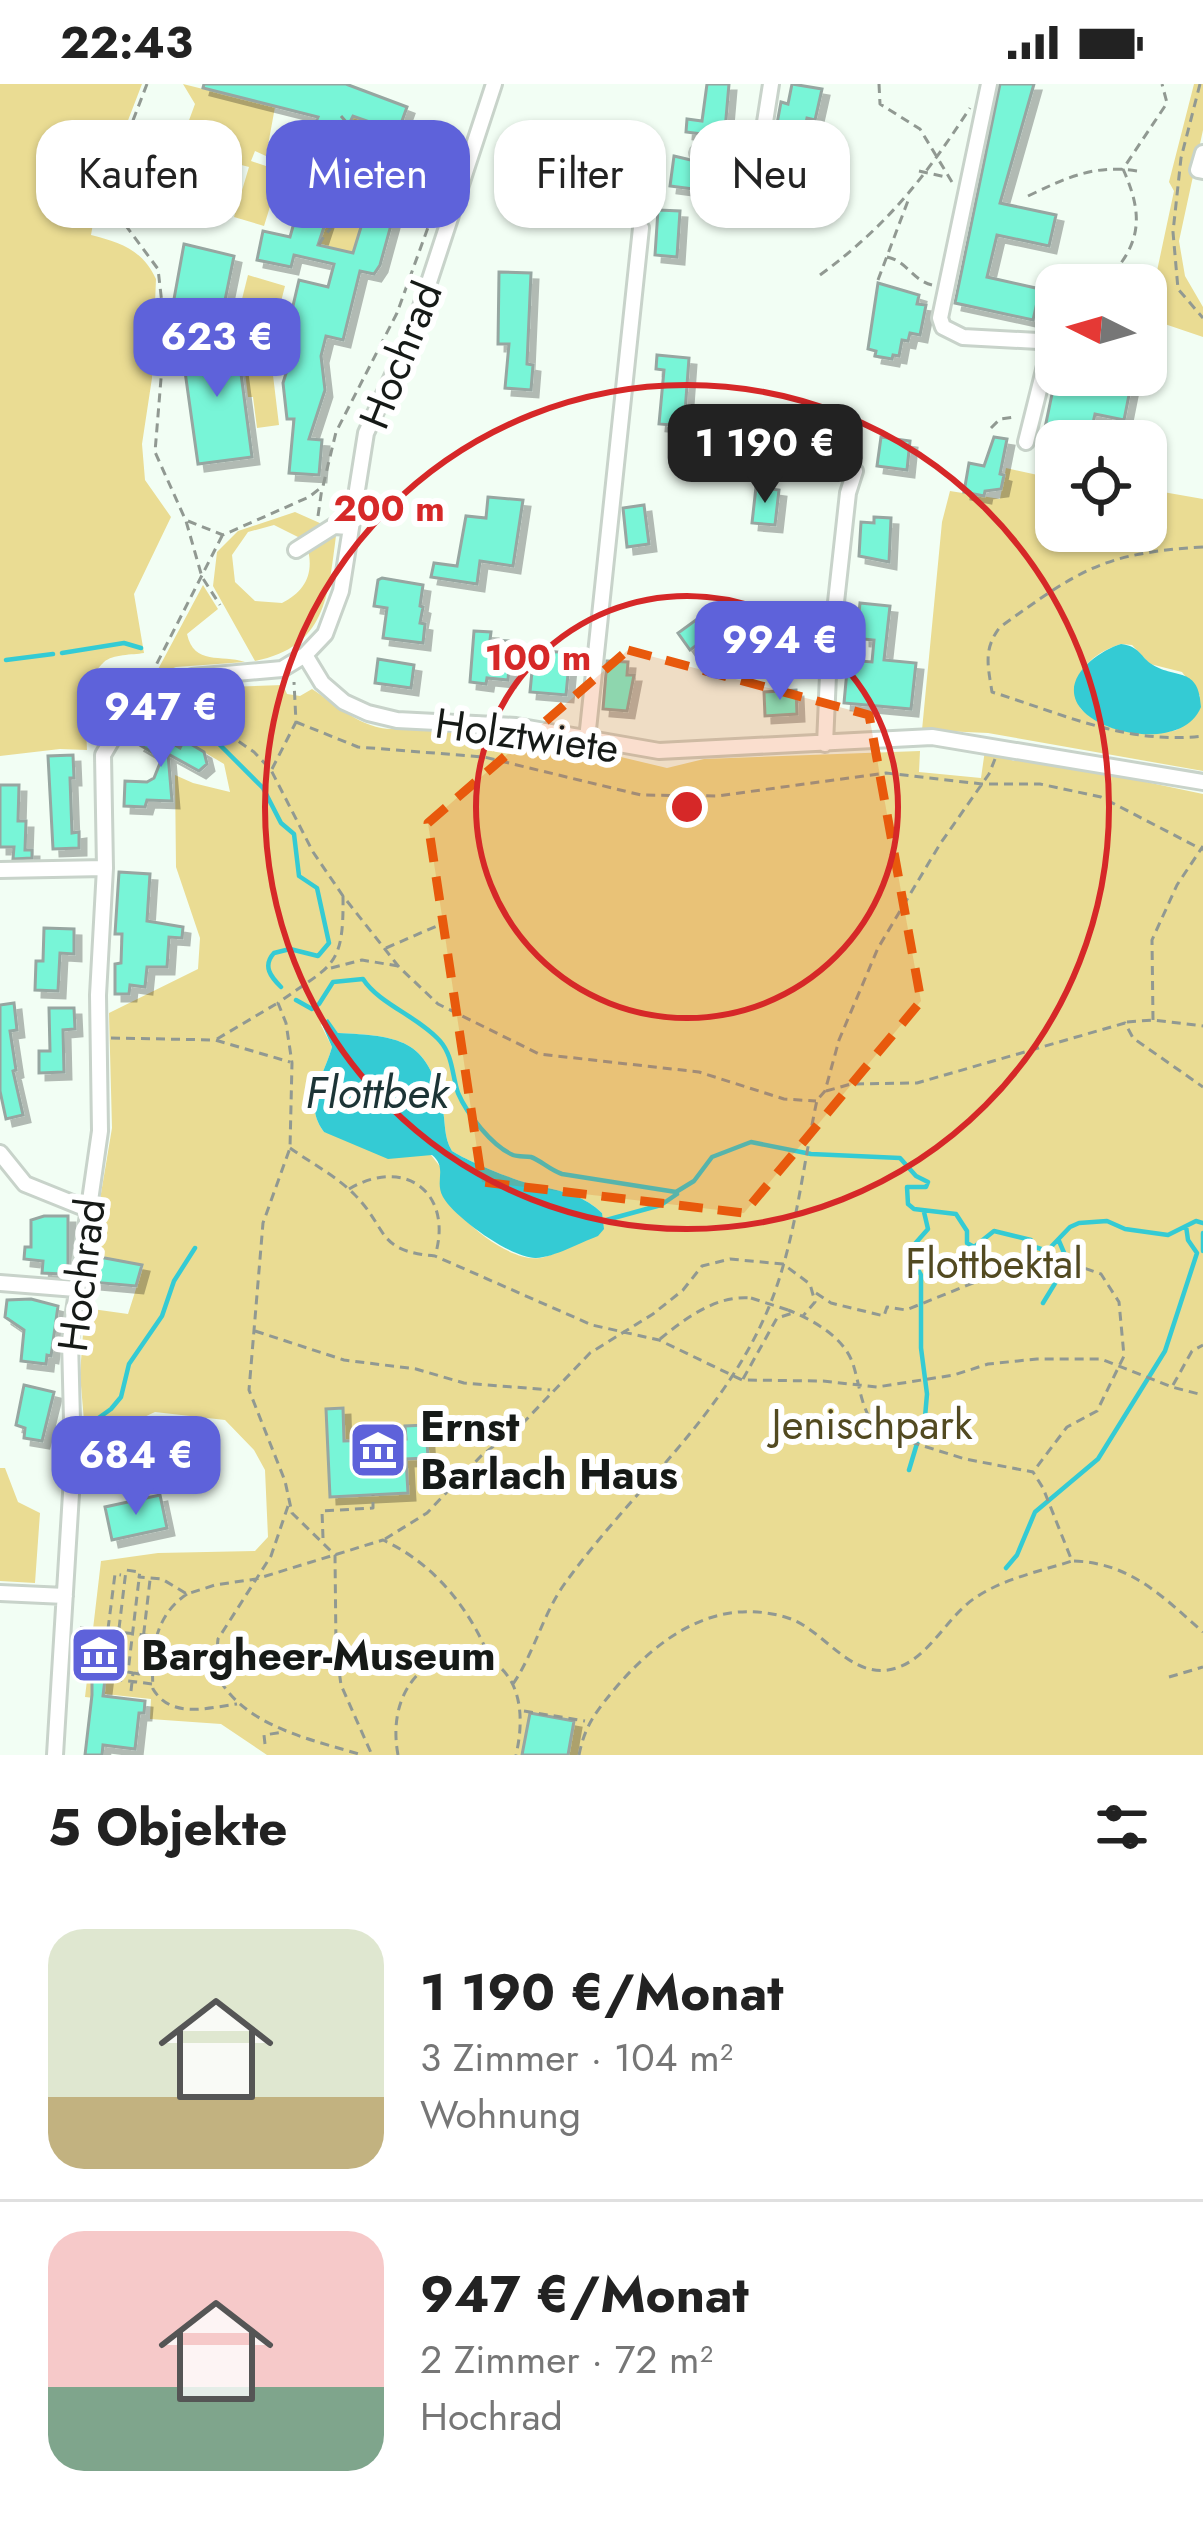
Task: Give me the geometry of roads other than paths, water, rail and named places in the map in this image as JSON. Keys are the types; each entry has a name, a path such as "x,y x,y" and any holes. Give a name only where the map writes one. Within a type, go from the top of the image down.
{"street":[{"name":"Hochrad","path":"56,1755 73,1461 68,1372 86,1209 100,1131 98,995 105,868 101,768 107,745 144,698 178,680 270,671 305,655 326,634 336,611 366,433 412,334 494,84"},
{"path":"765,120 771,84"},
{"path":"989,84 958,180 963,202 940,318 952,334 1035,341"},
{"path":"1203,153 1198,170 1203,171"},
{"path":"586,739 640,228"},
{"path":"1026,442 1039,396"},
{"path":"825,744 828,674 854,471"},
{"path":"296,550 334,526 349,526"},
{"name":"Holztwiete","path":"305,655 328,689 368,713 397,719 516,726 659,752 932,737 1203,782"},
{"path":"0,870 105,868"},
{"path":"0,1153 25,1184 86,1209"},
{"path":"0,1283 76,1289"},
{"path":"0,1593 65,1596"}],"water":[{"path":"1121,644 1136,649 1153,665 1191,679 1201,707 1192,720 1164,733 1147,734 1111,728 1084,712 1076,701 1076,680 1090,661"},
{"name":"Flottbek","path":"328,1019 338,1033 394,1039 419,1054 436,1083 452,1151 510,1177 582,1199 602,1213 604,1229 598,1236 536,1258 513,1252 449,1205 432,1155 388,1159 324,1132 315,1100 332,1047 321,1022"}],"waterway":[{"name":"Flottbek","path":"62,653 124,643 141,648"},
{"name":"Flottbek","path":"6,660 53,654"},
{"name":"Flottbek","path":"189,697 205,713 212,737 263,788 281,823 294,834 299,876 317,888 329,943 318,956 290,949 274,953 268,967 281,987"},
{"name":"Flottbek","path":"296,1000 312,1009 333,982 363,979 440,1041 462,1101 489,1137 505,1151 531,1157 562,1174 676,1192 694,1181 712,1157 751,1142 811,1154 900,1158 928,1182 926,1187 907,1187 908,1204 914,1209 956,1214 967,1231 967,1243 974,1247 994,1231 1031,1240 1047,1251 1079,1223 1107,1221 1125,1229 1168,1235 1196,1221 1203,1223"},
{"name":"Flottbek","path":"599,1222 661,1205 677,1194"},
{"path":"909,1470 927,1394 921,1348 921,1275 913,1260 913,1246 928,1229 924,1212"},
{"path":"1006,1568 1017,1555 1035,1512 1098,1459 1165,1351 1197,1253 1186,1226"},
{"name":"Flottbek","path":"1203,1233 1203,1251"},
{"path":"1043,1303 1068,1262 1059,1241"},
{"path":"86,1427 121,1397 129,1364 162,1316 174,1281 195,1248"}],"place":[{"name":"Ernst Barlach Haus","path":"378,1450"},
{"name":"Bargheer-Museum","path":"99,1655"}],"park label":[{"name":"Flottbektal","path":"994,1263"},
{"name":"Jenischpark","path":"872,1424"}]}
